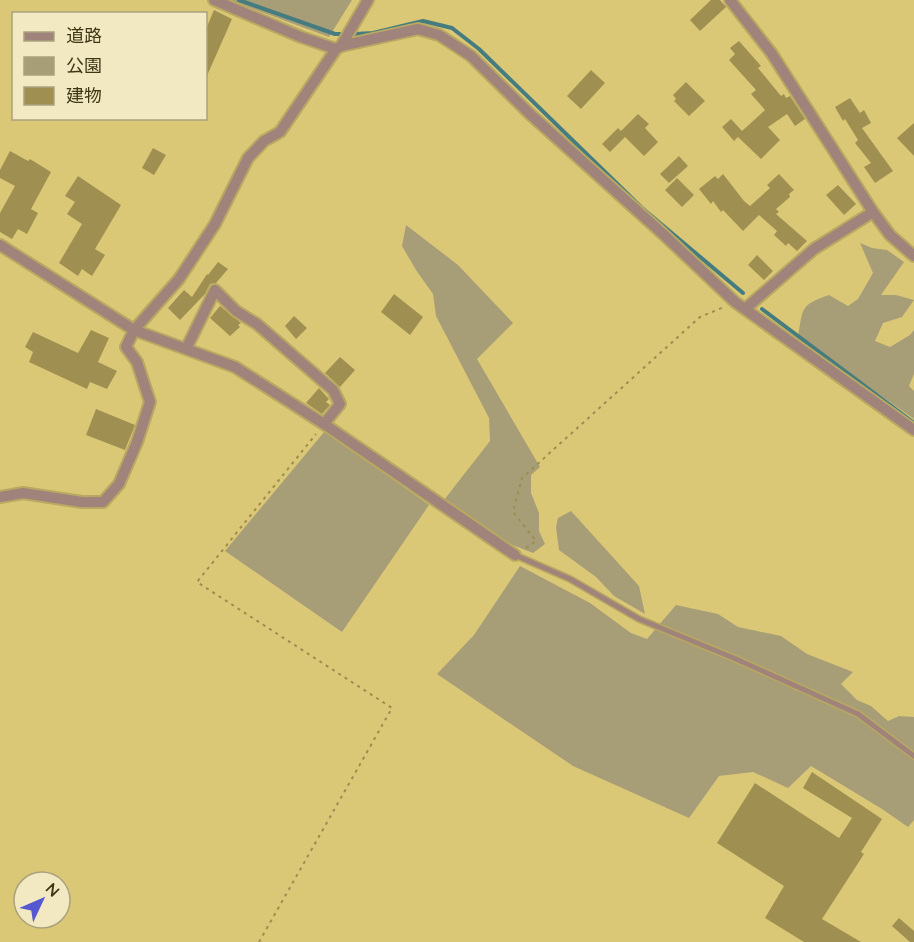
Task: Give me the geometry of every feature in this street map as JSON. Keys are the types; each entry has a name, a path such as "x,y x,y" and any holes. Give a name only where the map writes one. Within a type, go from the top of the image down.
{"street":[{"path":"214,0 301,37 339,47 418,29 439,35 471,56 530,114 735,302 914,430"},
{"path":"0,497 22,493 82,502 103,502 119,484 137,442 150,402 137,362 126,347 134,330 179,279 215,224 248,158 264,141 280,132 339,47 368,0"},
{"path":"730,0 772,54 873,212 890,235 914,256"},
{"path":"745,309 814,249 873,212"},
{"path":"0,245 134,330 235,368 324,424 515,555"},
{"path":"186,349 215,290 236,311 257,324 333,390 340,404 324,424"}],"lane":[{"path":"515,555 570,579 639,619 736,659 858,714 914,756"}],"path":[{"path":"515,555 536,542 513,512 522,478 700,317 735,302"},
{"path":"259,942 392,708 197,582 324,424"}],"green space":[{"path":"229,0 352,0 329,37"},
{"path":"406,225 458,265 513,323 477,359 540,467 531,475 531,493 539,513 539,531 545,544 533,553 510,544 444,500 490,441 489,418 436,316 433,294 402,246"},
{"path":"860,243 872,248 887,250 904,262 881,295 896,295 914,300 902,317 883,323 875,341 890,347 914,330 914,374 909,386 914,391 914,419 798,337 802,314 808,305 829,295 848,306 858,299 873,273"},
{"path":"325,431 429,505 342,632 225,551"},
{"path":"571,511 639,586 645,614 614,596 596,577 559,550 556,527 558,518"},
{"path":"520,566 590,603 631,633 647,639 676,605 718,614 738,627 781,636 807,654 853,672 841,684 857,700 871,706 888,721 899,716 914,717 914,820 908,827 811,766 788,788 753,772 719,776 689,818 573,766 437,674 474,635"}],"building":[{"path":"711,0 720,0 726,7 700,31 690,20"},
{"path":"214,10 232,19 207,76 207,27"},
{"path":"739,41 761,66 758,68 781,96 784,94 786,98 790,96 805,119 795,126 787,114 768,127 780,140 761,159 738,137 734,141 722,127 731,119 742,131 765,110 751,94 756,90 729,60 735,54 730,48"},
{"path":"591,70 605,83 581,109 567,96"},
{"path":"686,82 705,101 689,116 674,101 676,99 673,95"},
{"path":"850,98 860,113 864,110 871,123 862,128 893,171 875,183 864,167 871,163 855,143 858,140 835,107"},
{"path":"638,114 649,124 645,128 658,142 644,156 625,137 610,152 602,144 618,128 621,131"},
{"path":"914,123 914,156 897,138"},
{"path":"153,148 166,155 154,175 142,168"},
{"path":"10,151 28,161 30,159 51,172 31,209 38,213 27,234 18,229 12,239 0,232 0,213 15,186 0,178 0,170"},
{"path":"679,156 688,166 669,183 660,174"},
{"path":"723,174 750,206 770,188 767,185 779,174 794,190 789,194 790,197 776,209 779,212 776,214 807,241 797,251 788,243 786,246 774,235 777,231 759,215 743,231 723,210 721,212 713,201 711,204 699,189 715,176 718,179"},
{"path":"78,176 121,205 95,249 105,255 92,276 82,269 78,276 59,263 82,224 67,214 75,202 65,196"},
{"path":"677,178 694,195 682,207 665,190"},
{"path":"838,185 856,204 844,215 826,195"},
{"path":"757,255 773,271 764,280 748,265"},
{"path":"218,262 228,269 216,283 210,284 205,294 180,320 168,308 184,290 192,297"},
{"path":"394,294 423,317 410,335 381,312"},
{"path":"220,306 241,323 238,325 240,327 230,336 210,318"},
{"path":"294,316 307,328 296,339 285,326"},
{"path":"91,330 109,338 98,362 117,371 107,389 90,382 87,389 29,362 33,352 25,347 33,332 78,353"},
{"path":"340,357 355,370 340,387 325,373"},
{"path":"319,388 329,399 326,402 330,405 322,414 306,403"},
{"path":"96,409 135,425 125,450 86,435"},
{"path":"812,772 882,819 861,852 864,854 822,919 861,942 804,942 765,918 784,886 717,843 755,783 839,838 852,818 803,788"},
{"path":"899,918 914,931 914,942 910,942 892,926"}],"waterway":[{"path":"239,0 340,34"},
{"path":"355,34 373,33 423,21 452,28 479,49 642,208 743,293"},
{"path":"762,309 914,423"}]}
